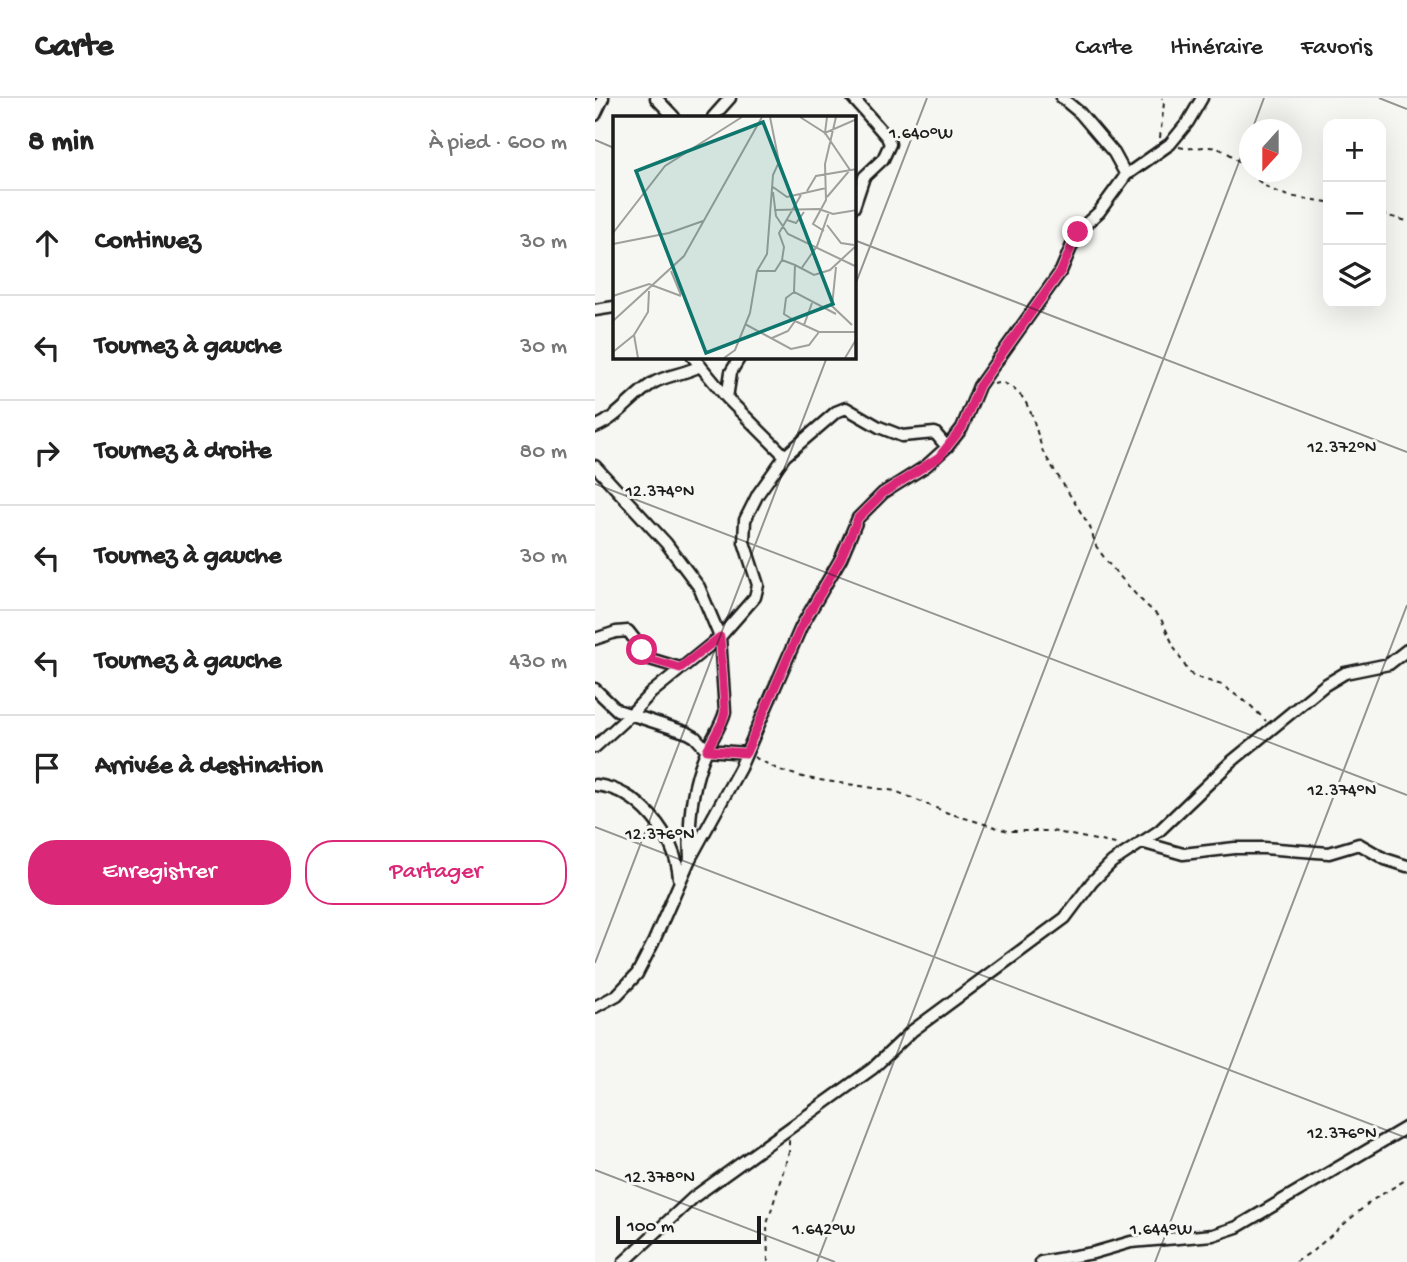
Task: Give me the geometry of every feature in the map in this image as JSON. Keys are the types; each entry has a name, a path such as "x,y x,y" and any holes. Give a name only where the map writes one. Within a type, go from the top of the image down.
{"street":[{"path":"595,115 603,98"},
{"path":"656,98 673,116"},
{"path":"714,116 730,98"},
{"path":"853,98 890,144 883,159 863,177 856,201"},
{"path":"1062,98 1080,113 1114,153 1126,175"},
{"path":"595,1007 617,995 637,974 689,859 746,753 801,627 841,558 858,518 883,493 926,466 947,447 962,428 979,386 1061,271 1078,232 1099,212 1126,175 1170,144 1188,122 1202,98"},
{"path":"595,310 613,307"},
{"path":"727,398 731,372 739,359"},
{"path":"595,427 604,424 641,390 657,380 682,374 697,361 727,398 785,456"},
{"path":"595,747 650,693 720,637 755,597 758,585 744,541 745,520 758,494 785,456 836,412 846,408 879,428 902,436 935,433 947,447"},
{"path":"595,466 685,566 699,587 720,637 725,712 707,750 695,785 690,812 689,859"},
{"path":"595,639 628,631 649,659 680,668"},
{"path":"624,1262 694,1197 872,1069 921,1024 1065,918 1092,882 1112,862 1159,831 1231,762 1325,685 1345,673 1389,664 1407,650"},
{"path":"595,689 617,710 688,733 707,750 746,753"},
{"path":"595,785 621,792 644,809 662,830 678,862 679,882"},
{"path":"1138,844 1183,854 1235,848 1329,853 1359,844 1385,859 1407,866"},
{"path":"1041,1262 1093,1253 1131,1242 1213,1234 1237,1227 1407,1127"}],"path":[{"path":"1159,152 1164,103 1162,98"},
{"path":"1170,144 1185,149 1212,146 1234,156 1269,189 1293,197 1323,201"},
{"path":"1386,215 1407,221"},
{"path":"979,386 1002,382 1012,387 1024,399 1032,415 1043,452 1090,527 1097,546 1108,563 1161,619 1177,653 1193,676 1222,685 1251,706 1272,727"},
{"path":"746,753 779,770 806,778 895,791 948,813 1008,831 1052,831 1095,842 1138,844"},
{"path":"768,1262 767,1224 789,1152 790,1129"},
{"path":"1296,1262 1371,1201 1407,1179"}],"route":[{"path":"642,650 649,659 657,663 680,668 720,637 725,712 707,750 746,753 801,627 841,558 858,518 883,493 939,457 962,428 979,386 1061,271 1078,232"}]}
